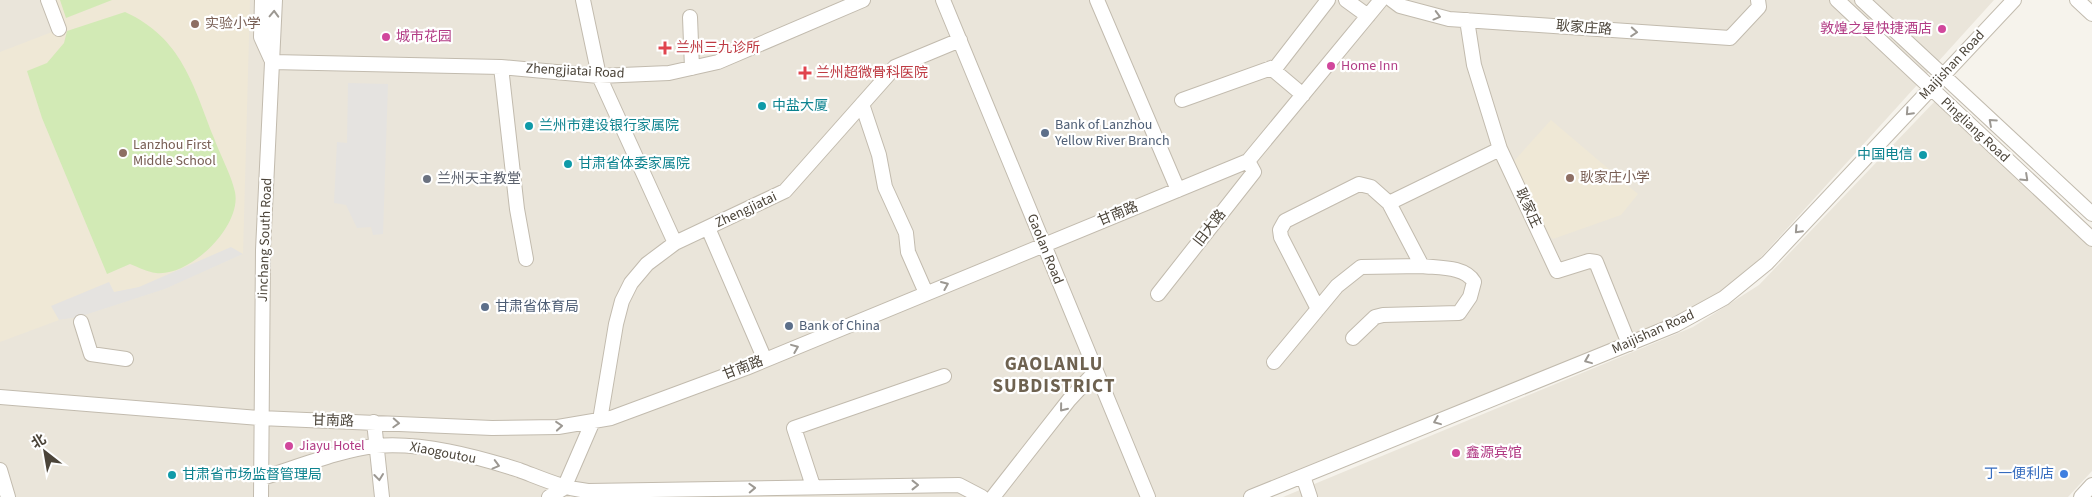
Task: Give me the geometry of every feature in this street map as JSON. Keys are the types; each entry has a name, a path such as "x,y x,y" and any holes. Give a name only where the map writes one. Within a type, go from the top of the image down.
{"street":[{"path":"48,0 59,29"},
{"name":"Jinchang South Road","path":"262,0 261,37 272,62"},
{"name":"Jinchang South Road","path":"261,497 260,418 263,250 275,0"},
{"path":"583,0 599,76 675,243"},
{"name":"Zhengjiatai Road","path":"272,62 501,67 599,76 669,73 718,62 864,0"},
{"name":"Gaolan Road","path":"943,0 1148,497"},
{"path":"1097,0 1178,190"},
{"path":"1182,100 1277,66 1328,0"},
{"path":"1346,0 1368,16"},
{"name":"甘南路","path":"0,397 260,418 492,428 558,427 611,418 764,360 1248,161 1381,0"},
{"name":"耿家庄路","path":"1392,0 1400,6 1449,19 1730,38 1759,7 1758,0"},
{"name":"Pingliang Road","path":"1837,0 2092,239"},
{"name":"Pingliang Road","path":"1862,0 1941,76 2092,214"},
{"name":"Maijishan Road","path":"1251,497 1676,325 1724,298 1767,264 2014,0"},
{"path":"2077,0 2092,14"},
{"path":"690,17 692,68"},
{"name":"耿家庄","path":"1468,20 1474,65 1500,149 1557,271 1589,260 1596,262 1629,344"},
{"name":"Zhengjiatai","path":"564,488 596,420 622,301 631,283 647,264 675,243 785,191 895,67 960,40"},
{"path":"501,67 517,209 526,259"},
{"path":"1270,68 1303,95"},
{"path":"862,104 879,155 885,187 906,233 908,252 926,293"},
{"path":"1389,203 1500,149"},
{"name":"旧大路","path":"1158,294 1254,172 1248,161"},
{"path":"1318,309 1281,237 1280,230 1285,222 1360,184 1371,187 1389,203 1422,266"},
{"path":"708,228 764,360"},
{"path":"1274,362 1337,286 1361,267 1422,266 1463,272 1470,275 1474,282 1470,297 1459,313 1383,315 1375,317 1354,338"},
{"path":"81,322 92,354 126,359"},
{"path":"993,497 1069,400 1096,372"},
{"path":"813,486 794,428 944,376"},
{"name":"Jinchang South Road","path":"252,497 252,451 260,418"},
{"path":"374,422 375,446 382,497"},
{"name":"Xiaogoutou","path":"262,478 375,446 410,446 465,456 518,470 564,488 588,491 959,485 982,497"},
{"path":"0,470 8,497"},
{"path":"1303,476 1310,497"},
{"path":"2081,497 2092,485"},
{"path":"550,497 564,488"}],"shaded area":[{"path":"0,0 1994,0 1724,298 1248,497 0,497"},
{"name":"Lanzhou First Middle School","path":"56,0 250,0 243,254 165,289 79,317 59,320 0,342 0,52 65,27"},
{"path":"348,83 388,84 383,234 373,235 371,227 357,228 346,205 334,203 337,142 347,143"},
{"path":"1936,100 2092,242 2092,471 2068,497 1283,497 1693,327 1759,285"},
{"name":"耿家庄小学","path":"1551,120 1638,194 1621,215 1553,239 1545,232 1513,162"},
{"path":"231,247 243,254 165,289 79,317 59,320 51,306 109,282 114,292 139,287"}],"green space":[{"path":"60,0 112,0 66,18"},
{"path":"125,12 160,35 173,49 183,65 192,82 235,192 235,205 230,220 222,234 198,258 184,267 169,272 156,273 146,271 130,264 107,274 42,118 27,71 47,63 64,43 67,31"}],"place":[{"name":"实验小学","path":"195,24"},
{"name":"敦煌之星快捷酒店","path":"1942,29"},
{"name":"城市花园","path":"386,37"},
{"name":"兰州三九诊所","path":"665,48"},
{"name":"Home Inn","path":"1331,66"},
{"name":"兰州超微骨科医院","path":"805,73"},
{"name":"中盐大厦","path":"762,106"},
{"name":"兰州市建设银行家属院","path":"529,126"},
{"name":"Bank of Lanzhou Yellow River Branch","path":"1045,133"},
{"name":"Lanzhou First Middle School","path":"123,153"},
{"name":"中国电信","path":"1923,155"},
{"name":"甘肃省体委家属院","path":"568,164"},
{"name":"耿家庄小学","path":"1570,178"},
{"name":"兰州天主教堂","path":"427,179"},
{"name":"甘肃省体育局","path":"485,307"},
{"name":"Bank of China","path":"789,326"},
{"name":"Jiayu Hotel","path":"289,446"},
{"name":"鑫源宾馆","path":"1456,453"},
{"name":"丁一便利店","path":"2064,474"},
{"name":"甘肃省市场监督管理局","path":"172,475"}],"district":[{"name":"GAOLANLU SUBDISTRICT","path":"1054,375"}]}
